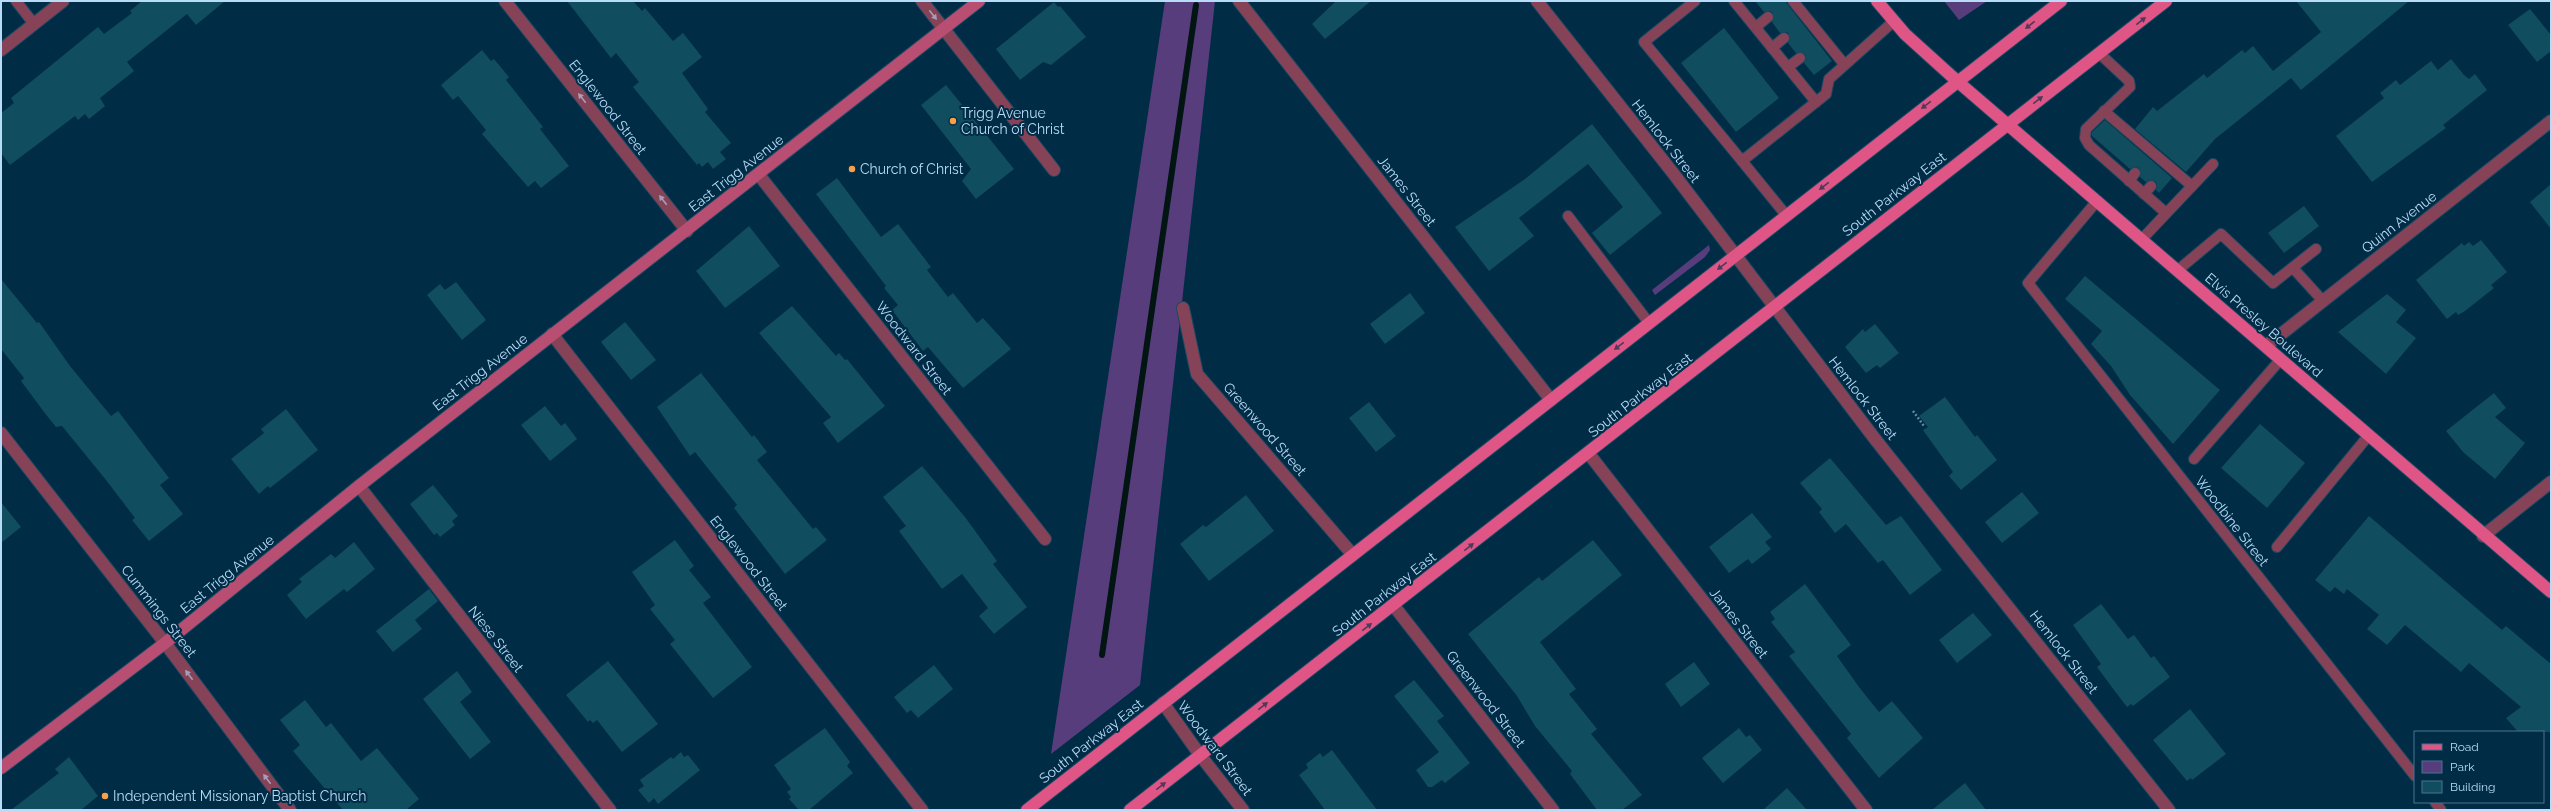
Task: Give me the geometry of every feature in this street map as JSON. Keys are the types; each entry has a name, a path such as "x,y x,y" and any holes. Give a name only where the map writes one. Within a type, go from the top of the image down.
{"main road":[{"name":"Elvis Presley Boulevard","path":"1878,1 1905,34 1957,81 2281,358 2483,536 2551,592"},
{"name":"South Parkway East","path":"1027,810 2061,1"},
{"name":"South Parkway East","path":"1130,810 1589,454 2007,124 2166,1"}],"street":[{"path":"1,50 63,1"},
{"name":"Englewood Street","path":"505,1 687,231"},
{"path":"922,1 1054,170"},
{"name":"East Trigg Avenue","path":"1,768 165,643 359,486 552,334 759,175 979,1"},
{"name":"James Street","path":"1239,1 1551,400"},
{"name":"Hemlock Street","path":"1537,1 1736,255 1875,438 2169,810"},
{"name":"Quinn Avenue","path":"2266,346 2551,121"},
{"name":"Woodward Street","path":"759,175 1045,539"},
{"name":"Greenwood Street","path":"1183,308 1198,374 1353,555"},
{"name":"Englewood Street","path":"552,334 922,810"},
{"name":"Cummings Street","path":"1,433 165,643 290,810"},
{"name":"James Street","path":"1589,454 1866,810"},
{"path":"2483,536 2551,482"},
{"name":"Niese Street","path":"359,486 610,810"},
{"name":"Greenwood Street","path":"1394,606 1553,810"},
{"name":"Woodward Street","path":"1163,704 1243,810"}],"lane":[{"path":"16,1 34,24"},
{"path":"1695,1 1644,42 1786,216"},
{"path":"1789,2 1821,41 1844,64"},
{"path":"1740,3 1772,48 1816,102"},
{"path":"1756,27 1768,17"},
{"path":"1742,161 1826,94 1829,78 1894,21"},
{"path":"1772,48 1784,38"},
{"path":"2099,53 2129,81 2130,87 2086,129 2086,138 2089,145 2107,155 2148,190 2166,213"},
{"path":"1788,68 1800,58"},
{"path":"2104,111 2168,168 2192,186"},
{"path":"2142,239 2212,164"},
{"name":"Woodbine Street","path":"2097,201 2028,283 2414,775"},
{"path":"1568,216 1649,323"},
{"path":"2178,270 2221,234 2273,283 2316,249"},
{"path":"2293,268 2323,301"},
{"path":"2194,459 2281,358"},
{"path":"2277,547 2369,435"}],"path":[{"path":"1913,411 1924,426"}],"green space":[{"path":"1165,1 1215,1 1140,685 1051,754"},
{"path":"1944,1 1987,1 1959,20"},
{"path":"1709,245 1710,250 1705,257 1655,295 1652,290"}],"building":[{"path":"142,1 225,1 196,25 187,14 127,62 134,71 100,98 105,106 89,119 85,114 78,120 75,116 10,165 1,153 1,113 14,103 11,98 98,27 104,34 132,13 130,11"},
{"path":"567,1 633,1 642,11 645,8 673,41 683,33 702,57 682,73 708,109 705,112 731,143 720,152 726,159 713,169 708,162 702,167 699,163 697,165 633,87 639,82 616,53 611,58"},
{"path":"1336,1 1371,1 1325,39 1312,24"},
{"path":"1755,1 1785,1 1832,61 1814,75 1804,63 1806,58 1805,54 1796,53 1788,43 1789,34 1786,32 1780,33 1772,22 1773,13 1770,11 1764,12"},
{"path":"2296,1 2409,1 2301,90 2291,78 2215,139 2186,172 2135,129 2153,107 2157,111 2204,74 2207,78 2242,50 2245,53 2253,46 2273,71 2321,32"},
{"path":"1054,2 1058,7 1060,6 1086,37 1051,65 1043,62 1020,80 996,49"},
{"path":"2530,9 2551,35 2551,51 2537,62 2508,25"},
{"path":"1724,28 1779,98 1736,132 1681,63"},
{"path":"482,50 491,61 494,59 509,77 506,80 543,127 540,129 569,166 541,188 535,181 528,187 482,134 486,130 458,96 453,100 441,85"},
{"path":"2451,59 2469,79 2475,74 2487,90 2443,125 2446,128 2372,182 2336,136 2384,98 2380,93 2396,80 2400,85 2431,61 2438,70"},
{"path":"946,85 1014,169 976,199 962,181 971,169 921,105"},
{"path":"2105,120 2172,178 2159,193 2156,190 2157,184 2155,181 2149,180 2146,182 2140,177 2139,168 2135,167 2130,169 2092,136 2092,132"},
{"path":"1592,124 1662,213 1610,255 1592,233 1623,207 1588,164 1519,218 1534,236 1489,271 1455,227 1525,179"},
{"path":"837,178 881,237 898,224 931,267 927,270 948,297 953,293 977,323 983,318 1011,349 963,388 928,347 923,351 892,310 898,305 884,288 886,286 816,194"},
{"path":"2551,184 2551,229 2530,202"},
{"path":"2304,206 2319,226 2284,253 2268,233"},
{"path":"749,226 780,266 725,308 696,271"},
{"path":"2481,240 2507,272 2491,285 2494,288 2465,311 2458,315 2456,312 2447,319 2416,280 2462,243 2464,246 2469,242 2473,246"},
{"path":"2085,276 2220,390 2173,444 2130,395 2111,366 2091,344 2102,331 2065,299"},
{"path":"1,279 37,323 39,322 70,366 111,416 118,411 169,478 160,485 183,514 149,541 132,520 135,518 106,480 62,426 56,427 44,412 21,381 24,378 1,349"},
{"path":"456,282 486,320 462,340 427,295 440,284 445,290"},
{"path":"1410,293 1425,313 1385,344 1370,324"},
{"path":"2387,294 2406,310 2396,322 2416,338 2386,374 2338,332"},
{"path":"792,306 836,356 839,353 845,360 847,359 885,406 838,443 823,423 831,417 759,333"},
{"path":"625,322 656,360 631,380 601,342"},
{"path":"1875,324 1899,353 1880,368 1877,365 1866,373 1845,347 1863,329 1865,332"},
{"path":"701,373 752,437 754,435 767,452 757,460 813,529 816,527 827,540 785,574 734,508 737,505 695,452 690,456 657,407"},
{"path":"2494,393 2506,408 2495,417 2525,443 2495,479 2463,452 2446,431"},
{"path":"1945,397 1975,437 1977,435 1997,460 1961,490 1949,476 1953,472 1923,430 1928,427 1919,416"},
{"path":"1369,402 1396,436 1376,452 1349,418"},
{"path":"545,406 561,426 565,423 577,439 550,461 521,425"},
{"path":"286,409 318,450 270,488 268,486 259,494 231,459 264,433 261,429"},
{"path":"2260,424 2305,463 2267,508 2221,468"},
{"path":"1830,458 1886,525 1901,516 1942,570 1910,595 1883,560 1878,563 1846,524 1835,533 1819,512 1822,509 1800,483"},
{"path":"922,466 965,517 997,561 993,564 1027,607 994,634 979,616 988,608 962,574 942,589 899,531 906,526 883,497"},
{"path":"433,485 458,516 452,521 455,525 440,537 437,533 434,535 410,504"},
{"path":"2022,492 2039,513 2002,543 1985,522"},
{"path":"1246,495 1274,531 1209,581 1180,544 1203,525 1206,527"},
{"path":"1,502 21,527 1,543"},
{"path":"1752,513 1772,537 1765,542 1771,549 1752,564 1748,559 1729,573 1709,547"},
{"path":"2369,516 2502,630 2506,626 2551,664 2551,732 2517,731 2506,718 2521,707 2469,663 2461,672 2405,625 2387,645 2367,629 2379,615 2347,589 2344,594 2335,587 2330,592 2315,580"},
{"path":"675,540 694,566 689,570 711,597 703,603 752,667 713,698 670,644 675,640 650,609 655,605 632,572"},
{"path":"1593,540 1622,575 1540,642 1576,689 1569,694 1597,729 1591,734 1642,795 1622,810 1597,810 1570,774 1572,771 1535,726 1517,696 1468,634 1539,577 1542,581"},
{"path":"354,542 375,569 347,592 344,589 306,619 287,595 302,582 299,579 331,554 335,558"},
{"path":"1805,584 1851,645 1837,656 1859,687 1879,712 1892,701 1923,738 1879,778 1847,738 1851,734 1789,656 1795,652 1771,622 1775,619 1770,612"},
{"path":"429,589 438,601 415,620 422,629 393,652 376,631"},
{"path":"2101,604 2128,639 2134,635 2151,658 2154,656 2170,677 2133,706 2131,704 2127,707 2114,690 2097,667 2101,664 2073,625"},
{"path":"1973,613 1992,635 1957,663 1939,640"},
{"path":"608,661 658,724 622,752 597,720 593,723 590,720 588,722 566,695"},
{"path":"1694,662 1710,684 1681,707 1665,684"},
{"path":"934,665 953,689 918,718 911,710 907,713 894,697"},
{"path":"457,671 472,692 460,702 491,742 470,759 423,699"},
{"path":"1414,680 1444,716 1437,721 1470,763 1445,783 1442,780 1432,787 1428,787 1416,770 1439,752 1394,696"},
{"path":"305,700 326,727 331,723 361,761 377,748 419,799 406,810 343,810 293,751 300,745 280,720"},
{"path":"2190,709 2226,754 2192,780 2191,778 2187,781 2153,740"},
{"path":"825,728 850,762 847,766 853,773 809,810 799,810 789,799 791,797 787,792 791,789 774,765"},
{"path":"1739,728 1746,737 1750,735 1762,750 1723,783 1702,758"},
{"path":"1332,750 1377,810 1325,810 1299,775 1308,768 1306,764 1320,753 1323,757"},
{"path":"681,752 684,757 688,755 700,770 658,804 654,798 649,803 638,790 644,786 640,780 671,757 673,759"},
{"path":"69,757 98,796 81,810 11,810 59,773 55,769"},
{"path":"1965,783 1986,810 1932,810"},
{"path":"1787,788 1807,810 1763,810"}],"waterway":[{"path":"1102,655 1196,5"}],"place":[{"name":"Trigg Avenue Church of Christ","path":"953,121"},
{"name":"Church of Christ","path":"852,169"},
{"name":"Independent Missionary Baptist Church","path":"105,796"}]}
